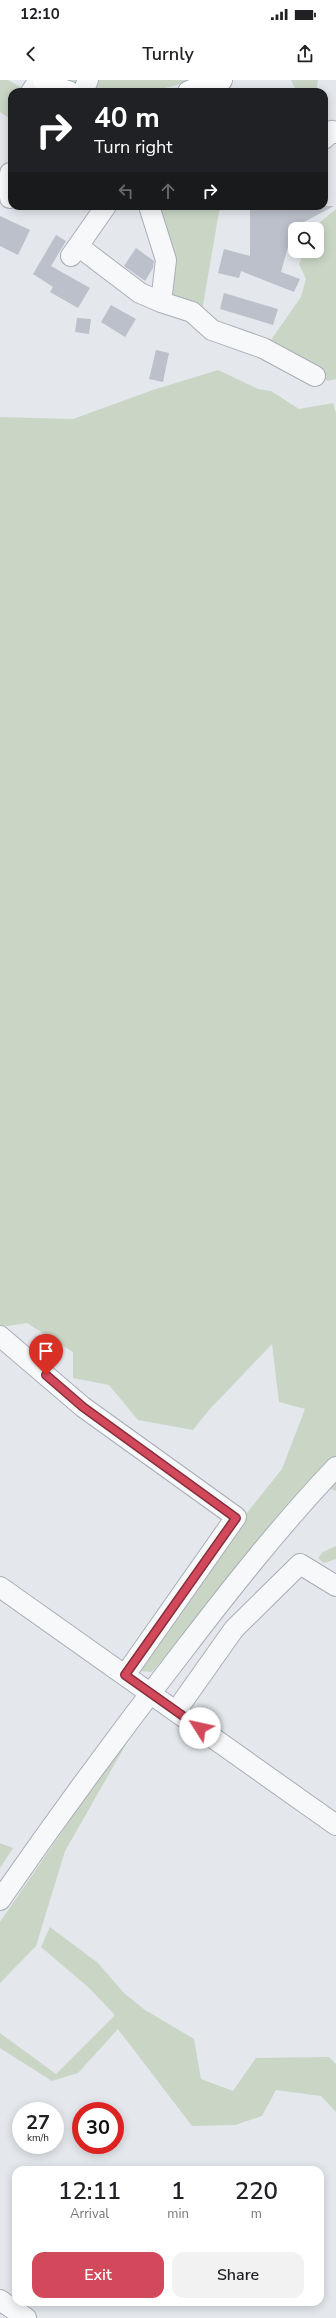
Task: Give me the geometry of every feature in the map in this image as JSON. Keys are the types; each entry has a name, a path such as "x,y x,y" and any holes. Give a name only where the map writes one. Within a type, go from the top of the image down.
{"main road":[{"path":"44,80 56,88"},
{"path":"200,88 221,80"}],"street":[{"path":"328,135 332,131 336,133"},
{"path":"103,210 75,251 140,293 161,302 192,312 212,330 263,348 315,376"},
{"path":"150,210 166,260 161,302"},
{"path":"0,1336 83,1407 236,1518 125,1675"},
{"path":"0,1900 150,1693 272,1537 336,1467"},
{"path":"176,1711 234,1629 300,1564 336,1586"},
{"path":"0,1587 336,1825"},
{"path":"0,2300 26,2318"}],"green space":[{"path":"0,80 8,80 22,88 8,88 8,117 0,112"},
{"path":"68,80 191,80 166,88 81,87"},
{"path":"291,80 318,80 317,88 295,88"},
{"path":"336,209 336,379 328,381 268,344 301,297 306,279 299,264 302,258 324,258 324,222 320,222"},
{"path":"156,210 219,210 202,311 162,298"},
{"path":"218,370 258,389 271,391 299,409 333,403 336,413 336,1491 313,1482 152,1672 139,1671 242,1519 282,1469 305,1409 279,1402 272,1344 209,1410 193,1430 138,1420 109,1385 73,1378 73,1352 27,1323 2,1327 0,1325 0,417 73,419 153,390"},
{"path":"336,1546 336,1559 324,1563 318,1558 323,1552"},
{"path":"145,1711 65,1851 36,1946 0,1983 0,1922"},
{"path":"0,1843 13,1848 0,1868"},
{"path":"50,1927 98,1963 124,1993 145,2010 194,2039 201,2079 233,2091 256,2058 329,2057 336,2064 336,2112 321,2096 276,2090 262,2116 235,2125 192,2126 118,2029 78,2073 52,2081 0,2048 0,2033 56,2074 115,2015 88,1987 41,1947"}],"building":[{"path":"250,210 326,210 304,222 288,222 288,247 281,272 300,279 294,292 241,271 239,278 218,273 224,249 250,256"},
{"path":"0,216 30,230 18,255 0,246"},
{"path":"56,235 66,241 51,266 90,288 78,308 50,292 53,287 33,274"},
{"path":"136,248 154,261 153,268 145,281 124,266"},
{"path":"224,293 278,309 273,325 220,309"},
{"path":"111,305 136,319 125,337 101,322"},
{"path":"77,318 91,319 89,334 75,332"},
{"path":"156,350 169,353 163,382 149,379"}],"route":[{"path":"46,1375 83,1407 194,1486 236,1518 125,1675 200,1728"}]}
